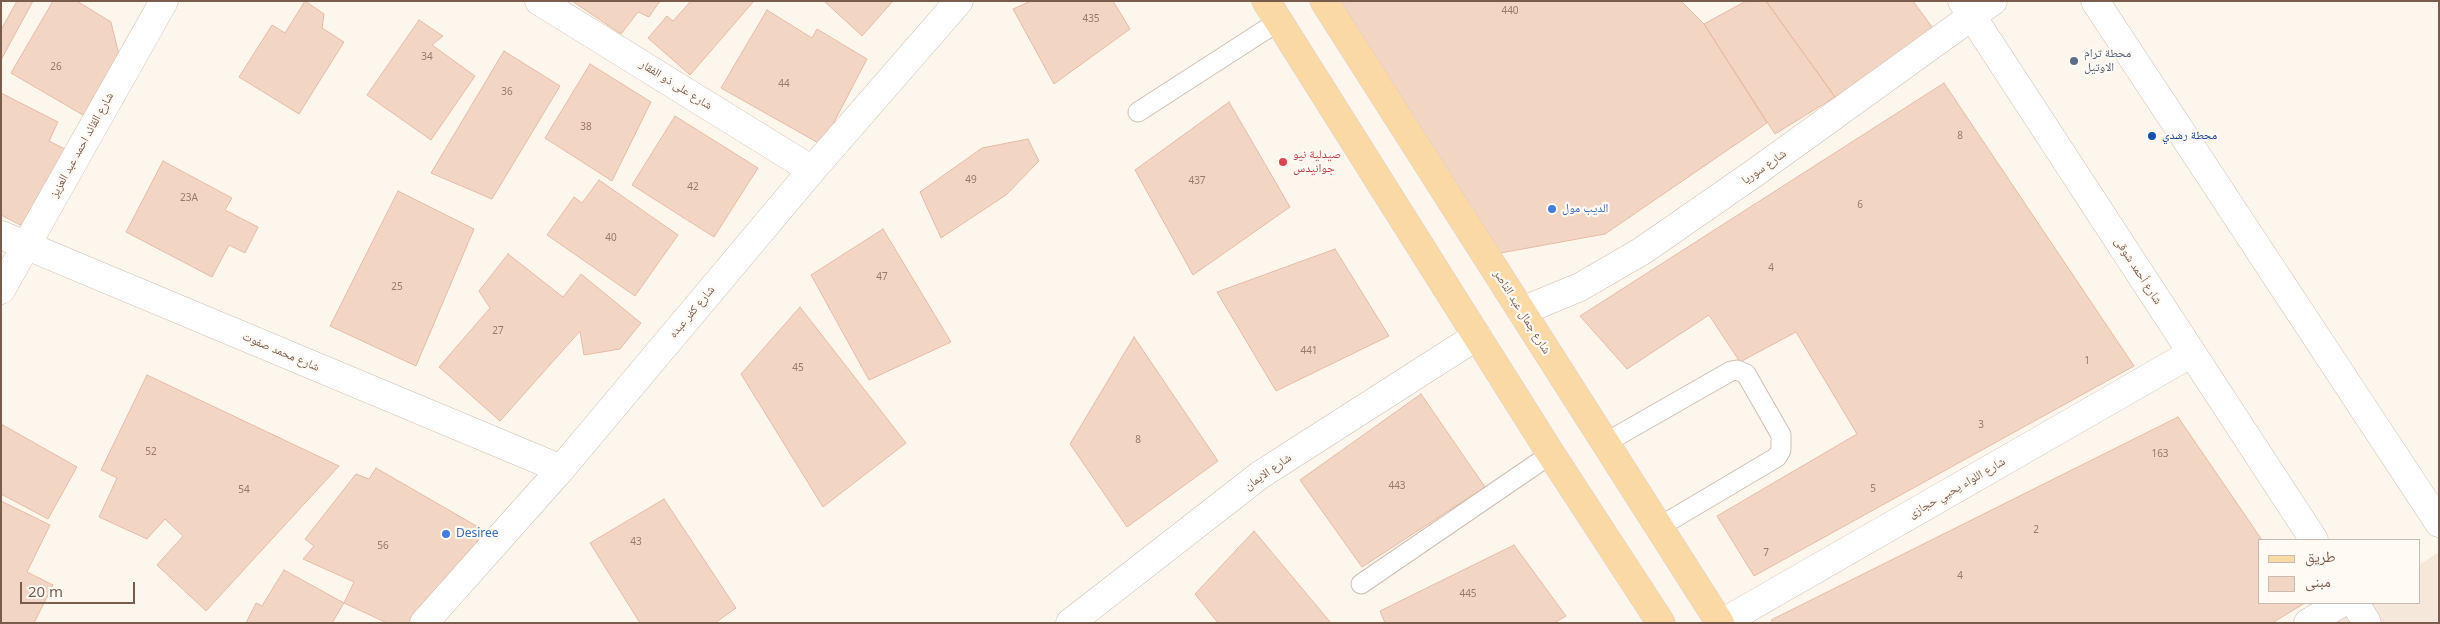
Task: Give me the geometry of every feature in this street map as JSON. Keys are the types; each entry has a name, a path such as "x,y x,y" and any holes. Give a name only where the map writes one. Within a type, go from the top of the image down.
{"main road":[{"name":"شارع جمال عبد الناصر","path":"1324,1 1721,623"},
{"path":"1273,11 1551,454 1661,623"}],"street":[{"name":"شارع القائد احمد عبد العزيز","path":"1,290 164,1"},
{"name":"شارع على ذو الفقار","path":"539,1 812,170"},
{"name":"شارع كفر عبده","path":"424,623 561,469 812,170 959,1"},
{"path":"2095,1 2439,523"},
{"name":"شارع سوريا","path":"1522,311 1580,287 1642,251 1753,174 1976,6"},
{"name":"شارع أحمد شوقى","path":"1976,6 2192,353 2313,539"},
{"name":"شارع محمد صفوت","path":"1,235 561,469"},
{"name":"شارع الايمان","path":"1070,623 1260,475 1477,336"},
{"name":"شارع اللواء يحيي حجازى","path":"1721,623 2192,353"},
{"path":"2308,623 2339,604"},
{"path":"2355,604 2367,623"}],"lane":[{"path":"1138,112 1273,11"},
{"path":"1605,442 1731,371 1736,370 1746,374 1782,435 1781,450 1777,457 1659,527"},
{"path":"1361,584 1551,454"}],"shaded area":[{"path":"2439,552 2439,623 2332,623 2360,604 2420,604 2420,564"}],"building":[{"path":"17,1 33,1 1,60 1,30"},
{"path":"53,1 77,1 111,22 121,63 88,118 11,73"},
{"path":"305,1 324,14 322,28 344,42 299,114 239,77 272,25 285,33"},
{"path":"572,1 660,1 649,17 638,12 621,34"},
{"path":"691,1 754,1 690,75 648,38 667,16 673,21"},
{"path":"824,1 893,1 862,36"},
{"path":"1031,1 1113,1 1130,29 1054,84 1013,9"},
{"path":"1333,1 1681,1 1704,24 1767,123 1605,234 1495,254"},
{"path":"1746,1 1766,1 1835,97 1775,134 1704,24"},
{"path":"1766,1 1913,1 1938,35 1835,97"},
{"path":"767,10 812,38 817,29 867,59 822,145 721,88"},
{"path":"419,20 443,36 432,45 475,76 431,140 367,95"},
{"path":"504,51 560,86 492,199 431,173"},
{"path":"590,64 651,102 612,181 545,138"},
{"path":"1944,83 2134,366 1754,576 1717,516 1857,434 1796,332 1740,362 1709,315 1627,369 1580,316"},
{"path":"1,93 58,122 49,141 65,149 26,228 1,215"},
{"path":"1229,102 1290,207 1193,275 1135,170"},
{"path":"675,116 758,168 714,237 632,185"},
{"path":"1028,139 1039,161 1006,195 941,238 920,192 982,148"},
{"path":"163,161 232,198 225,210 258,227 245,253 229,245 212,277 126,232"},
{"path":"599,180 678,235 635,296 547,235 574,197 582,203"},
{"path":"398,191 474,229 416,366 330,326"},
{"path":"883,229 951,342 869,380 811,275"},
{"path":"1335,249 1389,336 1276,391 1217,292"},
{"path":"508,254 563,297 581,274 641,323 620,349 584,355 580,331 500,421 439,367 490,308 479,291"},
{"path":"800,307 906,443 823,507 741,374"},
{"path":"1134,337 1218,461 1127,527 1070,444"},
{"path":"147,375 339,466 206,611 157,565 183,536 165,519 147,539 99,517 117,478 101,470"},
{"path":"1421,394 1485,487 1362,567 1300,480"},
{"path":"2178,417 2261,539 2258,539 2258,604 2303,604 2272,623 1773,623 1771,620"},
{"path":"1,424 77,467 48,519 1,494"},
{"path":"376,468 492,535 420,623 387,623 344,603 354,582 303,559 314,546 305,539 356,474 369,479"},
{"path":"664,499 736,608 715,623 640,623 590,543"},
{"path":"1,501 50,525 27,572 53,585 34,623 1,623"},
{"path":"1254,531 1331,623 1218,623 1195,594"},
{"path":"1514,545 1566,616 1554,623 1385,623 1380,611"},
{"path":"284,570 344,603 332,623 246,623 256,603 262,606"}],"place":[{"name":"محطة ترام الاوتيل","path":"2074,61"},
{"name":"محطة رشدي","path":"2152,136"},
{"name":"صيدلية نيو جوانيدس","path":"1283,162"},
{"name":"الديب مول","path":"1552,209"},
{"name":"Desiree","path":"446,534"}]}
